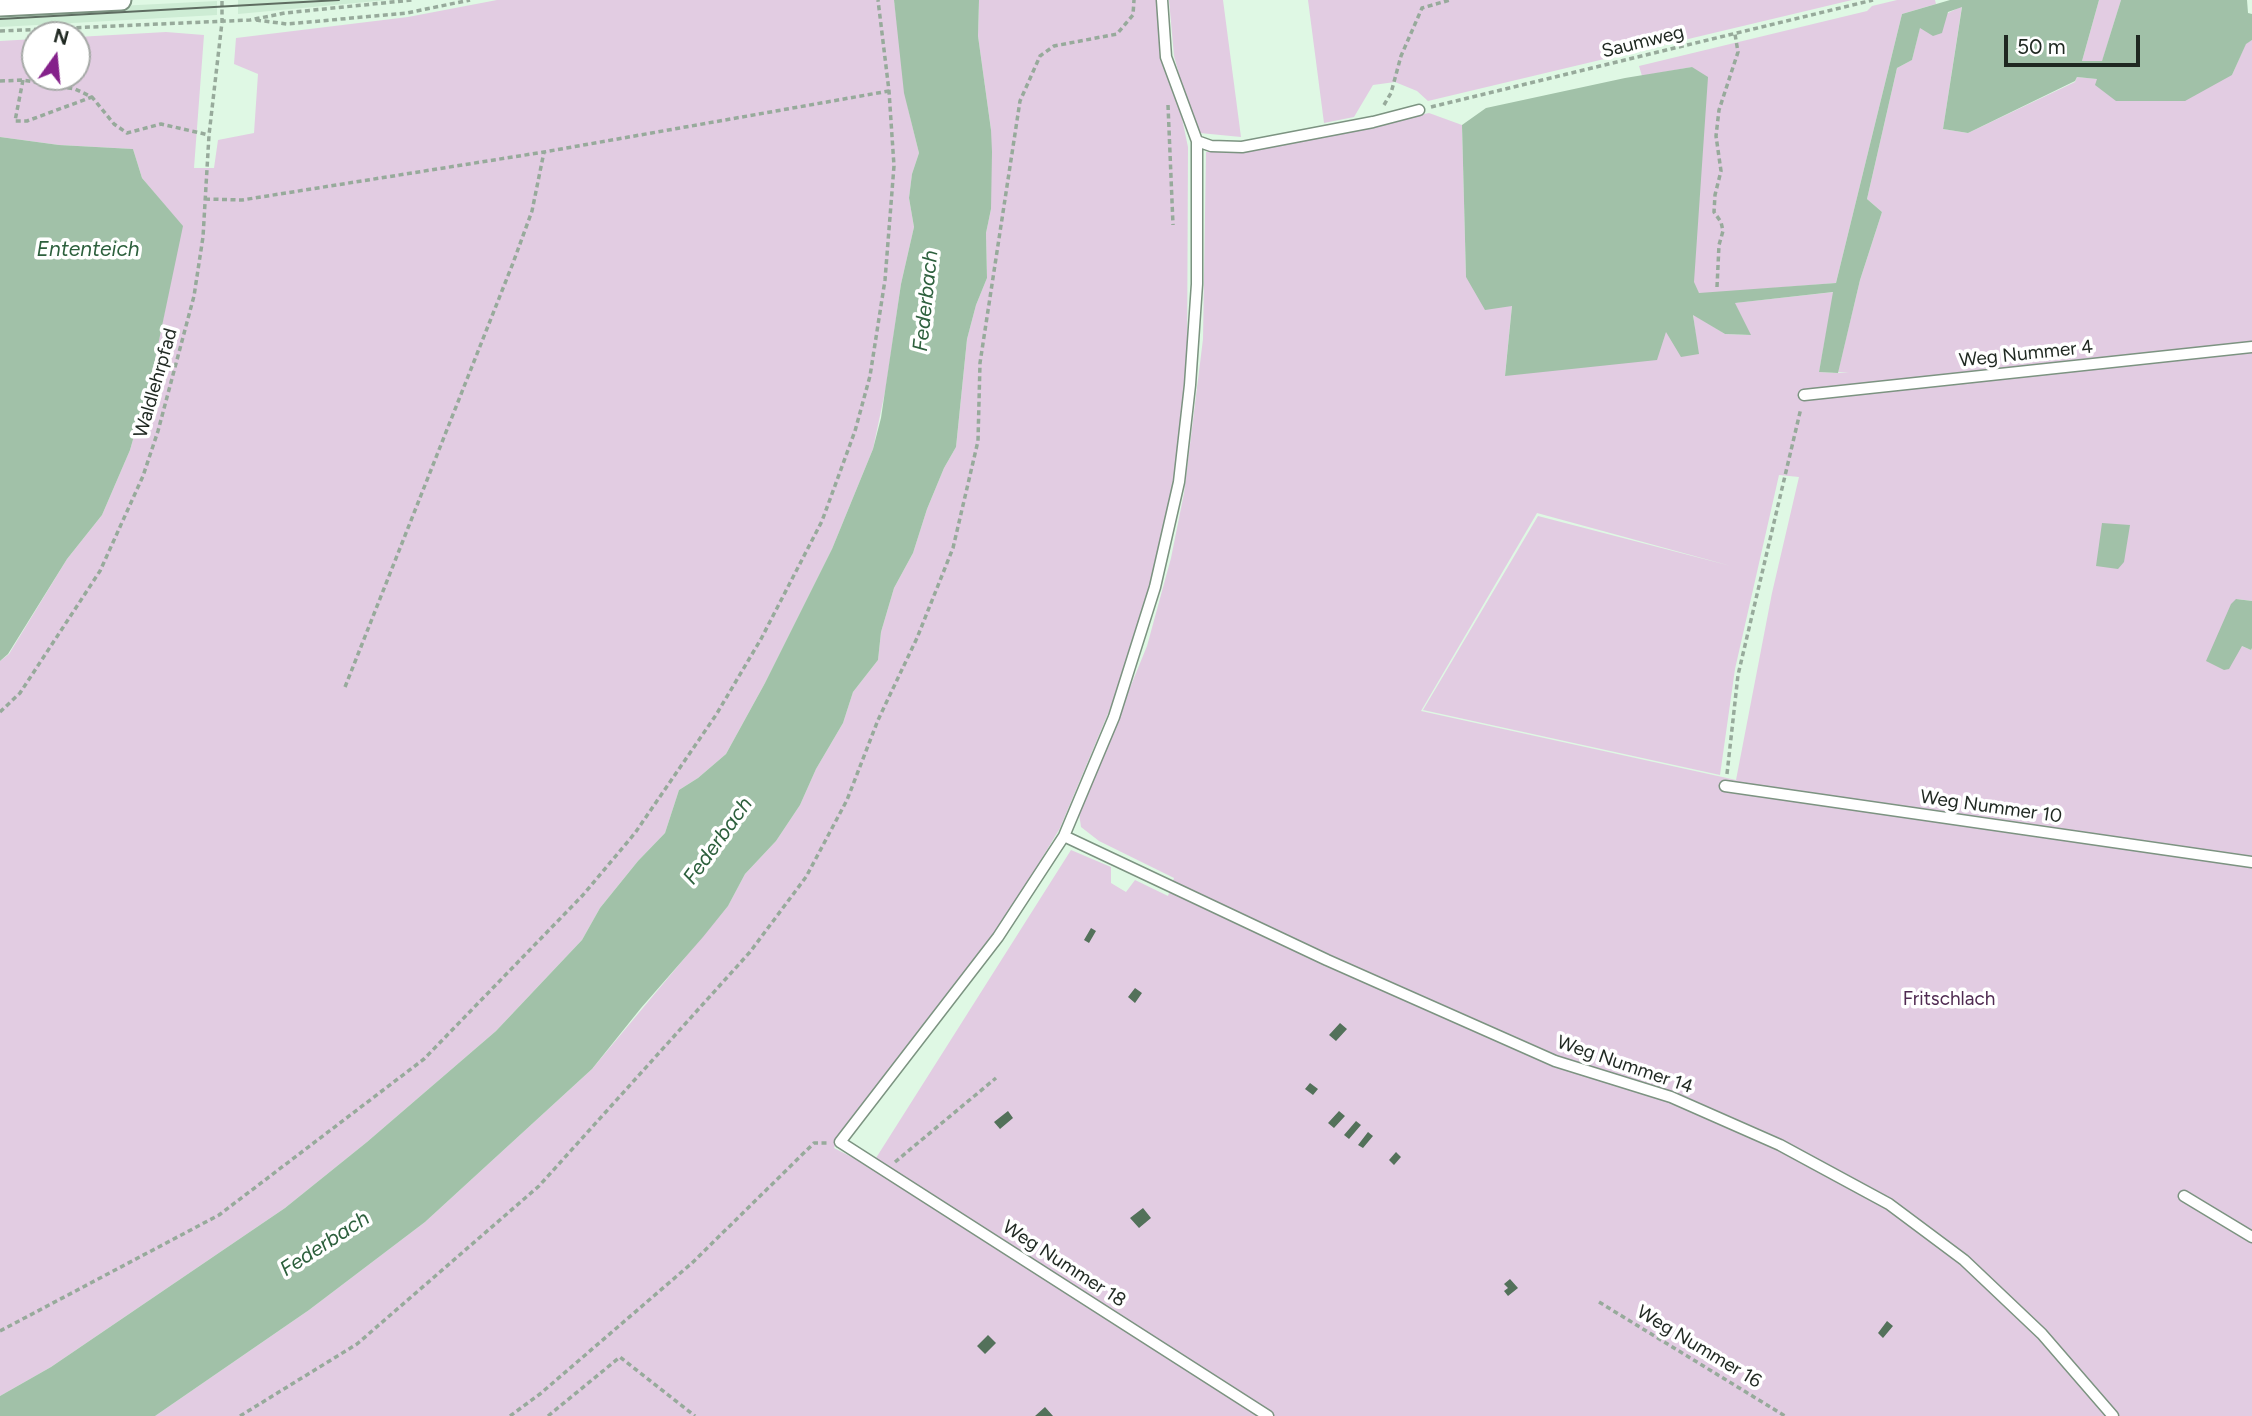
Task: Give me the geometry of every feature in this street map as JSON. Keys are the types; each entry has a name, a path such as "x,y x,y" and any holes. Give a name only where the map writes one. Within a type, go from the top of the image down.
{"street":[{"path":"0,6 121,0"}],"lane":[{"path":"841,1142 998,937 1065,836 1114,717 1155,587 1179,482 1191,385 1196,284 1197,141 1166,57 1162,0"},
{"path":"1197,141 1211,146 1242,147 1373,122 1419,110"},
{"name":"Weg Nummer 4","path":"1804,395 2252,348"},
{"name":"Weg Nummer 10","path":"1725,786 2252,862"},
{"name":"Weg Nummer 14","path":"1065,836 1327,960 1543,1055 1671,1097 1768,1139 1889,1204 1964,1260 2042,1334 2113,1416"},
{"name":"Weg Nummer 18","path":"841,1142 1268,1416"},
{"path":"2184,1196 2252,1237"}],"path":[{"name":"Waldlehrpfad","path":"0,712 20,693 100,570 143,476 158,431 194,296 203,237 209,135 222,22 222,0"},
{"path":"0,31 250,20 285,13 412,0"},
{"path":"250,20 287,24 407,13 470,0"},
{"path":"0,1331 219,1215 424,1059 583,895 635,833 716,715 761,639 822,521 855,431 870,376 885,279 894,166 889,91 878,0"},
{"path":"240,1416 357,1344 539,1186 750,952 806,877 847,800 878,720 917,638 953,548 978,441 980,363 1020,101 1040,55 1054,46 1117,34 1133,15 1135,0"},
{"path":"1373,122 1391,93 1401,56 1422,8 1450,0"},
{"name":"Saumweg","path":"1419,110 1873,0"},
{"path":"1717,287 1719,245 1723,231 1714,212 1721,171 1716,136 1719,110 1738,52 1735,34"},
{"path":"0,81 21,80"},
{"path":"21,90 15,121 26,121 92,97"},
{"path":"79,91 92,97 114,124 127,133 161,124 209,135"},
{"path":"205,199 242,200 544,152 889,91"},
{"path":"1168,96 1172,225"},
{"path":"345,687 513,263 532,211 544,152"},
{"path":"1725,786 1738,675 1804,395"},
{"path":"887,1172 996,1078"},
{"path":"510,1416 540,1394 692,1263 814,1143 841,1142"},
{"name":"Weg Nummer 16","path":"1599,1302 1786,1416"},
{"path":"548,1416 620,1357 695,1416"}],"shaded area":[{"path":"238,0 388,0 238,14"},
{"path":"217,1 217,15 91,22 21,21 21,26 0,27 0,12"}],"green space":[{"path":"497,0 894,0 908,108 919,153 912,174 909,198 914,227 901,284 886,387 873,449 832,549 726,754 679,790 665,833 600,908 582,940 496,1031 367,1142 285,1208 51,1367 0,1396 0,661 9,654 67,559 102,515 130,450 153,369 182,226 142,178 133,149 59,145 0,137 0,41 21,40 21,91 91,91 91,36 166,32 204,35 194,168 214,168 218,140 254,133 258,74 234,64 236,38 408,17"},
{"name":"Fritschlach","path":"979,0 1157,0 1188,147 1187,370 1173,487 1155,570 1123,678 1060,828 1014,905 962,978 840,1133 834,1148 953,1209 876,1158 1071,850 1111,867 1111,883 1126,892 1135,880 1168,896 1174,878 1099,841 1081,827 1079,813 1147,646 1171,558 1184,493 1203,339 1206,152 1245,152 1429,113 1462,125 1466,277 1512,306 1505,375 1666,331 1698,354 1693,314 1725,334 1750,335 1734,303 1834,292 1819,372 1838,373 1849,372 1838,372 1860,280 1882,212 1867,199 1897,68 1912,60 1920,27 1962,6 1943,129 1968,133 2075,82 2077,77 2098,79 2232,75 2246,43 2252,40 2252,601 2237,599 2242,646 2251,650 2252,648 2252,1416 155,1416 309,1310 425,1222 592,1069 728,906 745,874 776,841 800,805 816,769 843,723 853,692 878,660 881,632 894,588 913,553 927,509 956,447 967,339 987,278 986,233 991,209 991,130 978,36","holes":["1779,475 1799,477 1772,593 1736,780 1421,711 1537,513 1731,566 1538,516 1423,710 1720,775 1735,669"]},
{"path":"1169,0 1223,0 1241,137 1200,133 1174,56"},
{"path":"1308,0 1852,0 1428,101 1417,91 1395,82 1373,85 1354,117 1324,123"},
{"path":"1897,0 1935,0 1936,4 1902,14 1836,283 1699,294 1694,283 1692,67 1642,76 1639,66 1867,11 1872,6"},
{"path":"2099,0 2121,0 2102,62 2082,61"}],"water":[{"name":"Federbach","path":"894,0 979,0 978,36 992,152 991,209 986,233 987,278 967,339 956,447 927,509 913,553 894,588 881,632 878,660 853,692 843,723 816,769 800,805 776,841 745,874 728,906 592,1069 425,1222 309,1310 155,1416 0,1416 0,1396 51,1367 285,1208 367,1142 496,1031 582,940 600,908 665,833 679,790 726,754 832,549 873,449 881,418 901,284 914,227 909,198 912,174 919,153 904,93"},
{"path":"1950,0 2099,0 2082,61 2102,61 2121,0 2247,0 2248,13 2252,14 2252,40 2246,44 2232,75 2185,101 2116,101 2095,85 2097,79 2077,77 2075,81 1968,133 1943,129 1962,7 1948,12 1942,33 1933,36 1920,28 1912,60 1897,68 1867,199 1882,212 1860,280 1838,373 1819,372 1833,292 1735,303 1751,335 1725,334 1693,315 1699,354 1681,357 1666,332 1657,360 1505,376 1512,306 1485,310 1466,277 1462,125 1486,108 1625,78 1692,67 1708,77 1694,282 1699,293 1836,283 1902,14"},
{"name":"Ententeich","path":"0,137 59,145 133,149 142,178 183,226 153,369 130,450 102,515 67,559 8,654 0,661"},
{"path":"2102,523 2130,525 2124,562 2118,569 2096,566"},
{"path":"2236,599 2252,601 2252,648 2251,650 2242,646 2229,669 2224,670 2206,661 2231,604"}],"building":[{"path":"1091,928 1096,931 1089,943 1084,940"},
{"path":"1135,988 1142,993 1135,1003 1128,997"},
{"path":"1340,1023 1347,1029 1336,1041 1329,1035"},
{"path":"1310,1083 1318,1089 1313,1095 1305,1089"},
{"path":"1008,1111 1013,1118 1000,1129 994,1122"},
{"path":"1339,1111 1345,1116 1334,1128 1328,1123"},
{"path":"1356,1121 1361,1125 1349,1139 1344,1135"},
{"path":"1368,1132 1373,1136 1363,1148 1358,1145"},
{"path":"1396,1152 1401,1157 1394,1165 1389,1160"},
{"path":"1143,1208 1151,1218 1139,1228 1130,1218"},
{"path":"1510,1279 1518,1288 1508,1296 1504,1291 1508,1288 1504,1284"},
{"path":"1887,1321 1893,1326 1883,1338 1878,1333"},
{"path":"988,1335 996,1343 985,1354 977,1346"},
{"path":"1045,1407 1053,1416 1035,1416"}],"tram line":[{"path":"0,19 339,0"}]}
